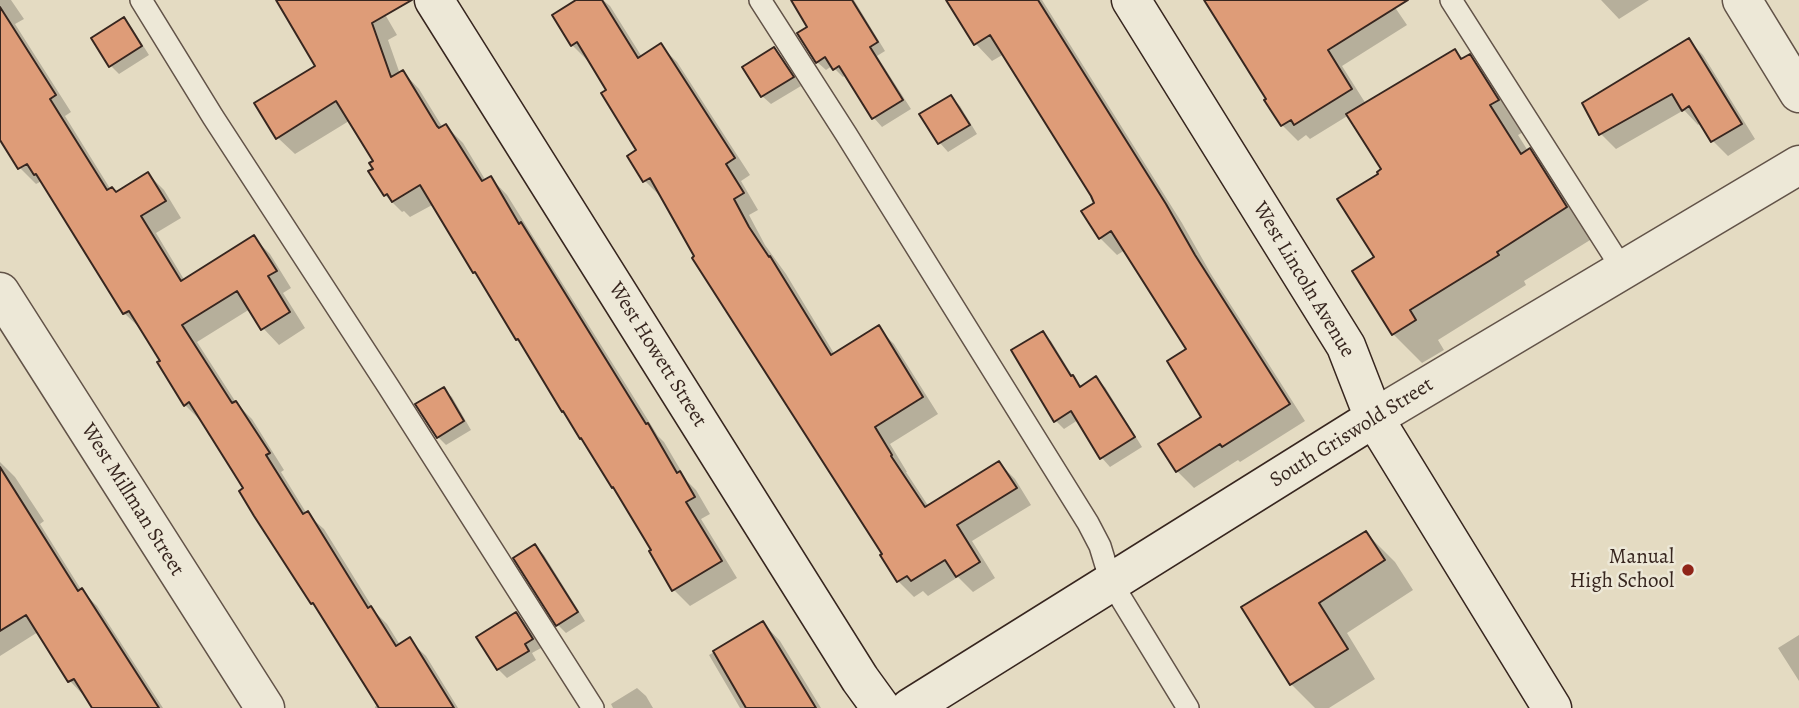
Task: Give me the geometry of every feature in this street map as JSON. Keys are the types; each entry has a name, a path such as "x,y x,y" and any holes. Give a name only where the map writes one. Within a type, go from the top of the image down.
{"main road":[{"name":"West Howett Street","path":"434,0 860,679 881,708"},
{"name":"West Lincoln Avenue","path":"1131,0 1346,346 1374,418 1552,708"},
{"path":"1742,0 1799,93"},
{"name":"South Griswold Street","path":"910,708 1374,418 1799,165"},
{"name":"West Millman Street","path":"0,292 265,708"}],"lane":[{"path":"141,0 213,117 593,708"},
{"path":"760,0 1088,523 1100,546 1111,582 1188,708"},
{"path":"1451,0 1623,270"}],"building":[{"path":"276,0 412,0 372,23 391,77 403,70 437,126 439,128 446,124 482,181 491,176 677,473 680,471 695,497 686,502 722,561 672,591 613,487 562,412 475,272 473,273 420,185 392,202 387,194 384,196 368,171 373,169 369,163 373,161 336,101 276,139 254,103 315,66"},
{"path":"576,0 602,0 638,58 661,43 735,158 726,164 744,193 734,199 749,227 831,355 879,325 923,397 875,427 925,507 999,461 1017,488 957,525 980,562 956,577 945,560 911,581 907,576 897,582 880,555 882,554 692,258 694,256 650,178 643,182 627,156 636,150 601,93 606,90 577,42 571,46 552,15"},
{"path":"791,0 852,0 878,42 870,47 903,100 872,119 839,66 833,70 825,57 816,63 797,33 807,27"},
{"path":"946,0 1038,0 1290,404 1176,472 1158,444 1201,417 1167,361 1186,349 1111,231 1099,239 1081,211 1094,203 1091,196 990,35 974,45"},
{"path":"1204,0 1408,0 1328,50 1352,89 1294,125 1291,120 1281,126"},
{"path":"0,7 56,95 50,99 107,190 112,187 116,192 148,172 166,201 141,216 181,281 254,235 277,271 268,276 290,312 261,330 237,291 182,325 232,403 236,401 270,453 266,455 303,514 308,511 368,608 371,606 396,646 410,637 454,708 379,708 254,516 239,491 243,488 189,402 184,406 129,311 123,314 36,174 34,175 27,164 18,169 0,140"},
{"path":"124,17 142,46 109,67 91,38"},
{"path":"1689,38 1742,124 1711,142 1689,106 1682,111 1672,94 1599,135 1582,103"},
{"path":"774,47 794,77 761,97 742,67"},
{"path":"1455,49 1461,59 1470,54 1499,100 1490,105 1521,154 1530,148 1567,207 1497,252 1499,255 1410,310 1416,320 1392,335 1352,271 1374,257 1337,199 1378,174 1381,169 1346,114"},
{"path":"951,95 970,125 938,144 919,114"},
{"path":"1043,331 1080,387 1096,376 1135,437 1100,459 1071,411 1054,422 1011,350"},
{"path":"444,387 464,421 437,438 415,404"},
{"path":"0,467 78,591 82,588 159,708 92,708 74,679 68,682 26,615 0,631"},
{"path":"1366,531 1385,560 1319,603 1348,649 1290,685 1241,607"},
{"path":"535,544 578,612 556,626 513,558"},
{"path":"516,612 533,639 525,644 529,651 497,670 476,637"},
{"path":"763,621 816,708 746,708 713,651"}],"place":[{"name":"Manual High School","path":"1688,570"}]}
